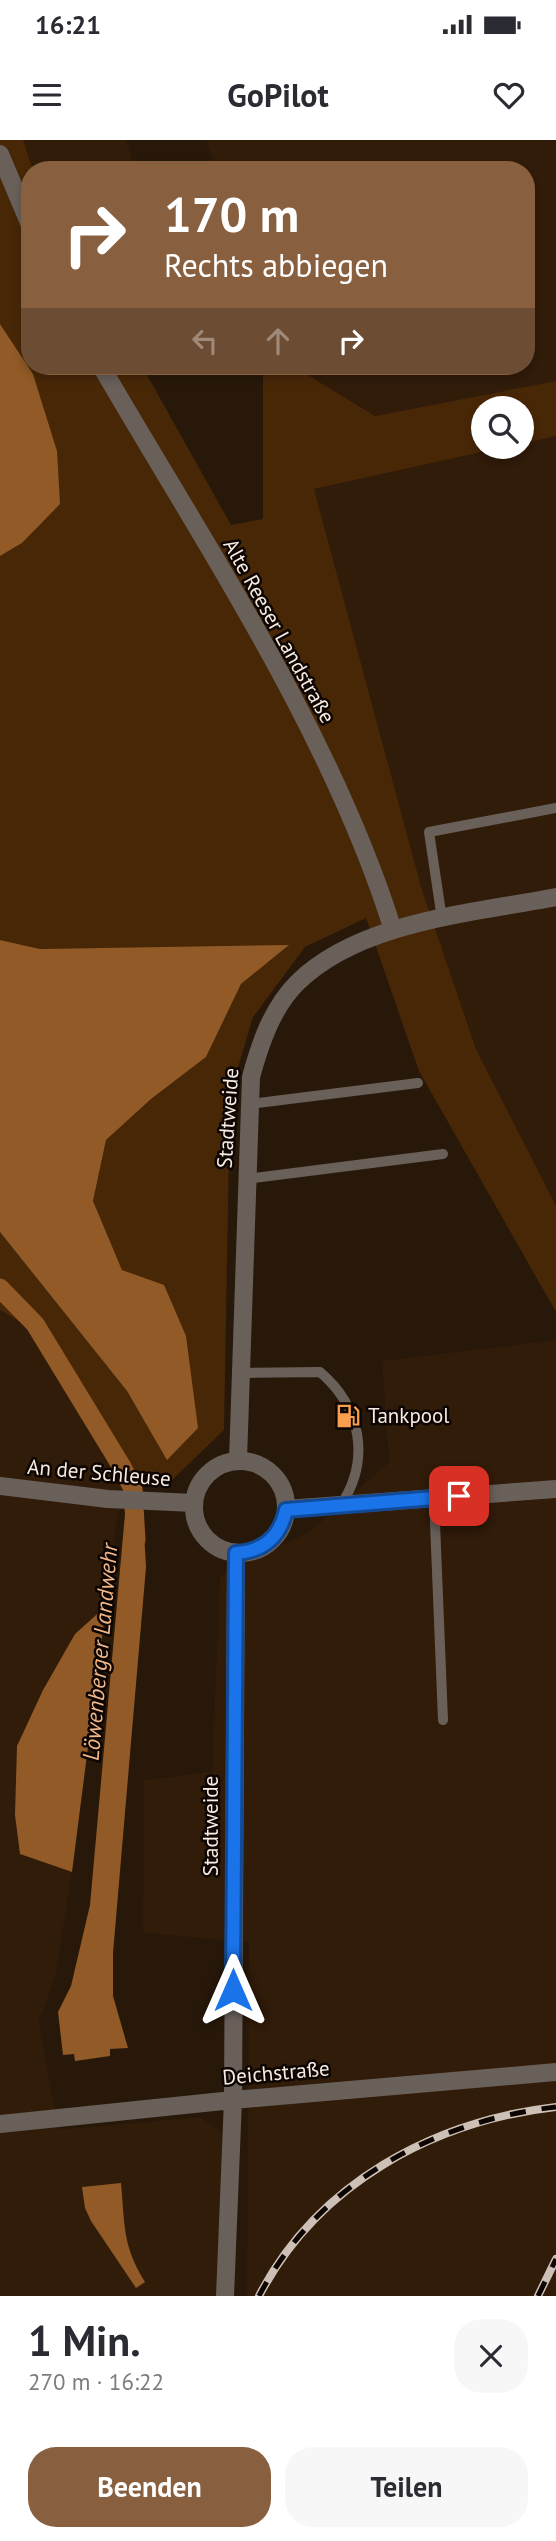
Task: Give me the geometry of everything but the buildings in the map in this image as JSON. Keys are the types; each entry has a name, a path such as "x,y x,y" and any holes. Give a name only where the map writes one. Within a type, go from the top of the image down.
{"street":[{"path":"0,153 21,203"},
{"name":"Alte Reeser Landstraße","path":"106,375 258,636 328,766 393,930"},
{"name":"Stadtweide","path":"238,1460 251,1077 260,1045 274,1016 296,984 322,962 359,942 393,930 556,897"},
{"path":"238,1460 251,1461 273,1474 281,1485 286,1510 283,1524 275,1537 250,1552 236,1553 222,1549 205,1536 195,1518 193,1503 196,1490 213,1469 238,1460"},
{"name":"An der Schleuse","path":"0,1486 108,1499 193,1503"},
{"path":"286,1510 556,1489"},
{"name":"Stadtweide","path":"225,2296 233,2100 236,1553"},
{"name":"Deichstraße","path":"0,2124 233,2100 556,2072"}],"lane":[{"path":"442,920 429,832 556,808"},
{"path":"250,1104 418,1083"},
{"path":"246,1179 443,1154"},
{"path":"239,1373 320,1372 338,1388 351,1415 361,1449 351,1489 341,1505"},
{"path":"434,1498 443,1720"}],"shaded area":[{"path":"0,140 23,140 30,161 21,161 21,356 0,324"},
{"path":"23,140 126,140 133,161 30,161"},
{"path":"207,140 556,140 556,381 375,416 308,375 535,375 535,161 213,161"},
{"path":"33,375 147,375 231,525 263,519 263,375 308,375 375,416 471,397 471,454 314,489 422,890 476,1049 556,1206 556,1312 419,1071 366,918 305,947 253,1017 230,1094 224,1430 169,1483 135,1474 57,1344 0,1310 0,1232 127,1391 167,1459 164,1286 122,1270 93,1201 106,1140 151,1099 206,1057 241,984 288,946 40,949 0,940 0,556 22,543 57,451"},
{"path":"556,381 556,436 534,441 534,396 478,396"},
{"path":"556,436 556,1206 476,1049 422,890 314,489 471,454 471,459 534,459 534,441"},
{"path":"0,1310 57,1344 135,1474 117,1516 106,1606 75,1634 43,1690 17,1746 20,1854 72,1872 55,1978 39,2021 58,2130 200,2117 224,2134 226,2296 0,2296"},
{"path":"556,1340 556,2296 247,2296 249,1942 143,1933 144,1780 212,1772 220,1576 309,1532 389,1462 382,1361"}],"water":[{"path":"0,324 21,356 21,375 33,375 57,451 60,504 22,543 0,556"},
{"path":"0,940 40,949 289,945 241,984 206,1057 151,1099 106,1140 93,1201 122,1270 164,1285 186,1336 198,1428 167,1460 127,1391 0,1232"},
{"path":"125,1514 143,1516 146,1567 113,1953 113,1996 128,2048 110,2049 110,2056 75,2061 74,2054 63,2055 58,2012 71,1986 90,1905"},
{"path":"106,1606 72,1872 20,1854 15,1815 17,1746 43,1690 75,1634"},
{"path":"121,2183 128,2245 145,2282 136,2288 91,2221 85,2208 82,2187"}],"waterway":[{"name":"Löwenberger Landwehr","path":"0,1288 35,1324 122,1467 133,1489 136,1540"}],"railway":[{"path":"259,2296 283,2256 313,2221 346,2191 383,2165 423,2143 466,2127 510,2115 556,2107"},
{"path":"538,2296 556,2259"}],"place":[{"name":"Tankpool","path":"348,1416"}],"route":[{"path":"233,1990 236,1553 250,1552 275,1537 283,1524 286,1510 459,1496"}]}
